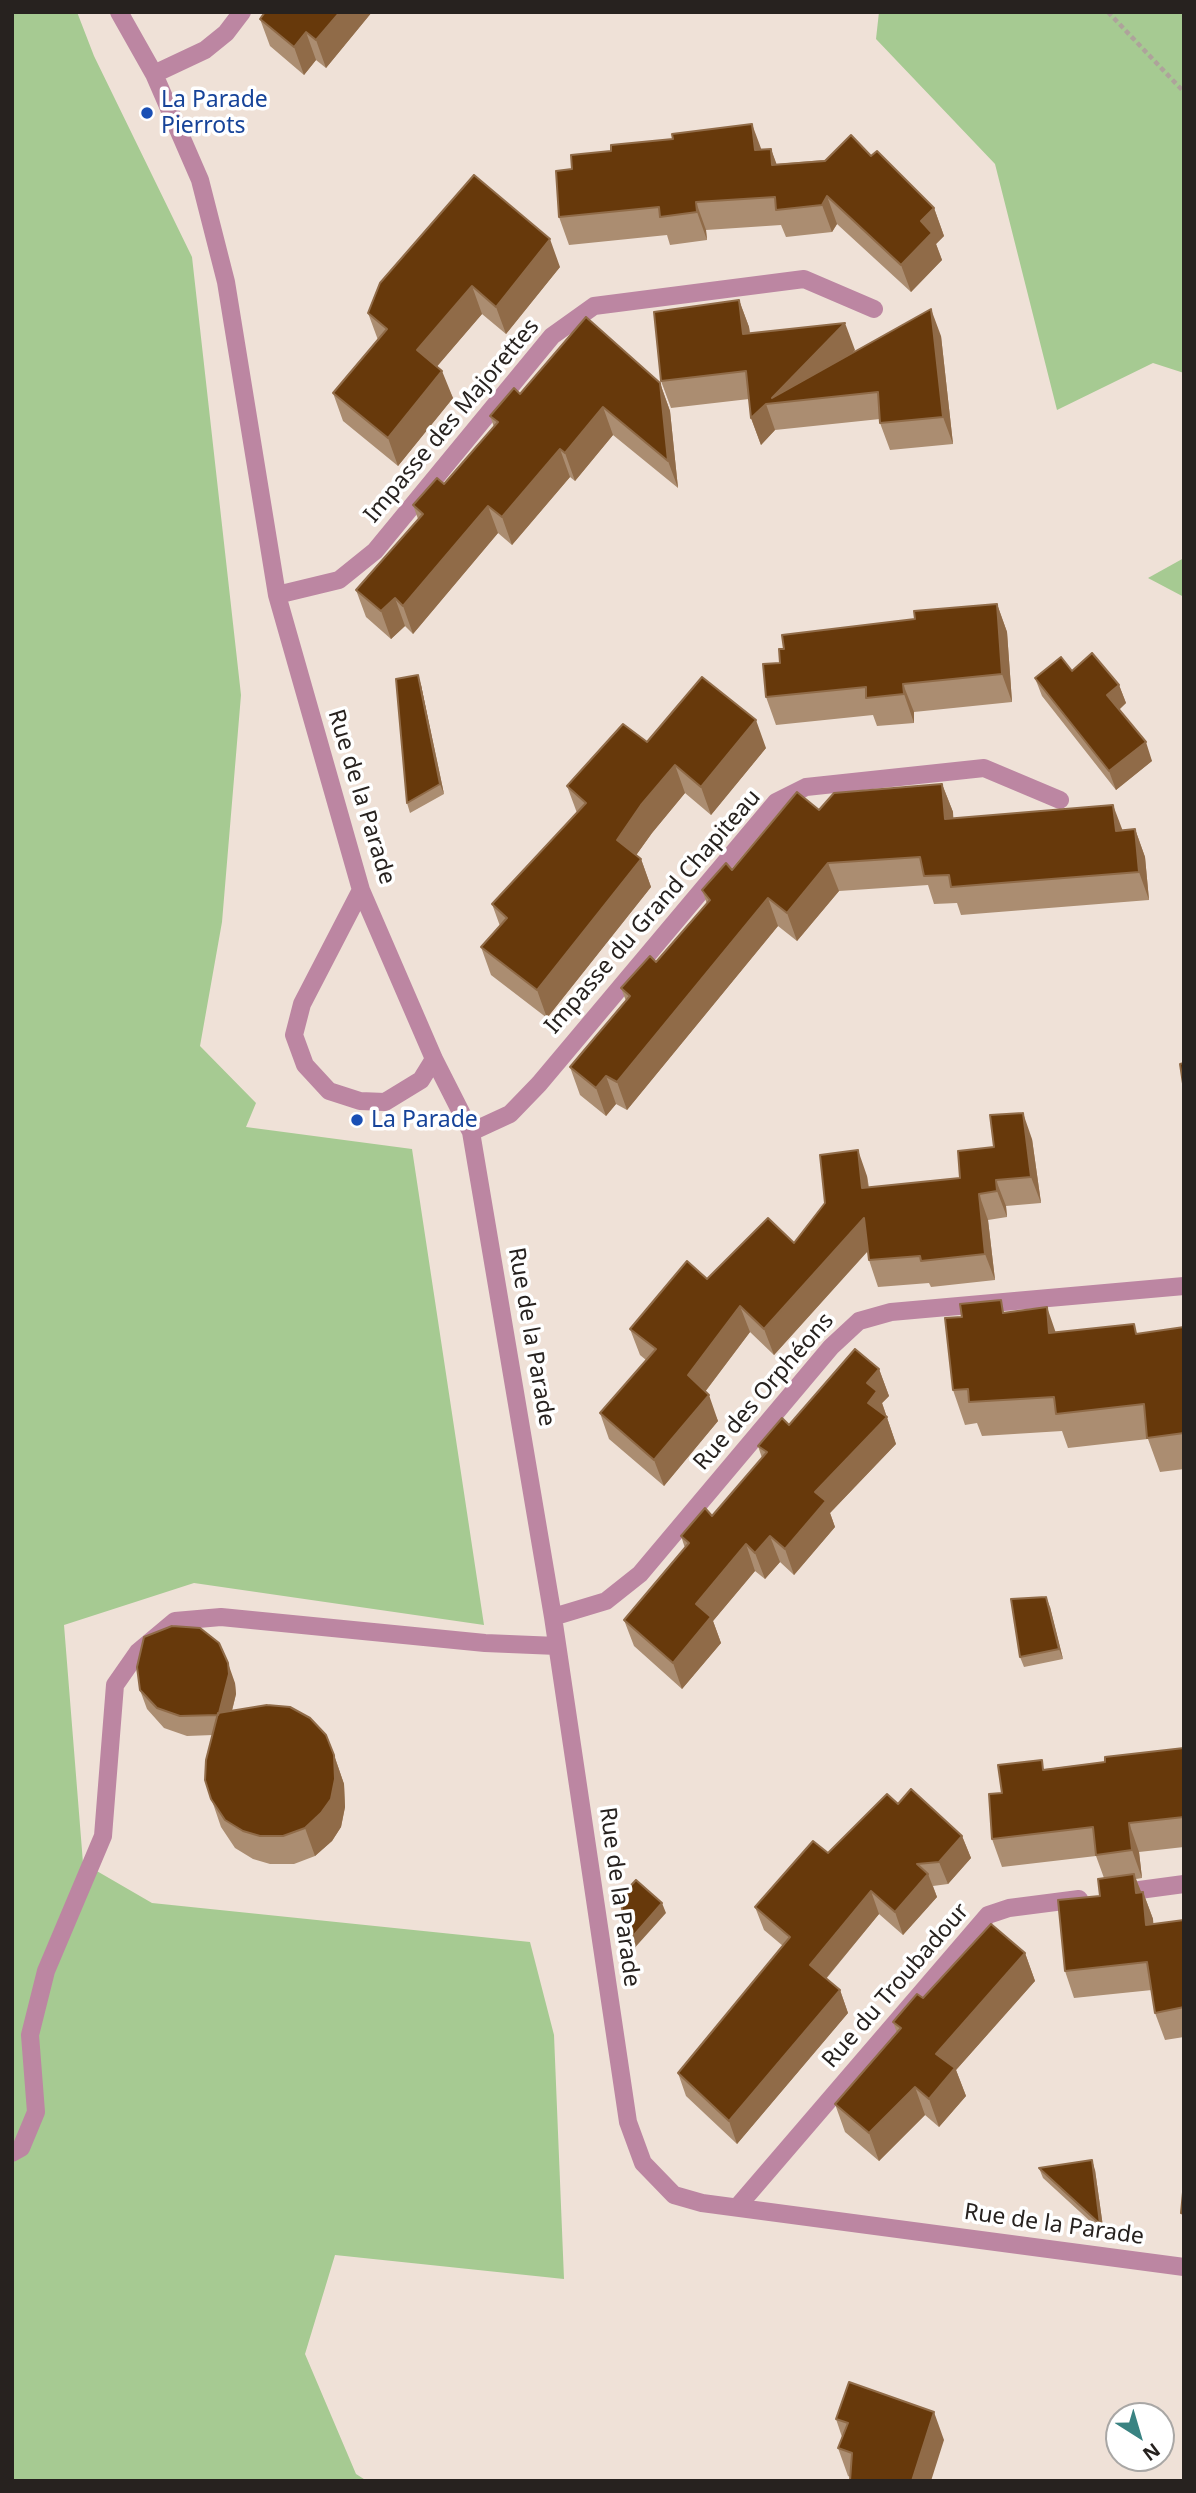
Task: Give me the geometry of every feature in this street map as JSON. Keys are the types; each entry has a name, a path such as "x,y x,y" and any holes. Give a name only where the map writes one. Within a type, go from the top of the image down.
{"street":[{"name":"Rue de la Parade","path":"119,12 154,74 200,180 226,282 276,595 361,890 434,1059 471,1132 553,1618 628,2122 643,2163 674,2195 702,2203 1184,2267"},
{"path":"154,74 205,50 226,33 242,12"},
{"name":"Impasse des Majorettes","path":"276,595 340,580 375,551 552,336 594,306 804,279 874,309"},
{"name":"Impasse du Grand Chapiteau","path":"471,1132 510,1114 539,1084 776,802 806,787 984,768 1060,800"},
{"path":"361,890 302,1004 294,1035 305,1065 329,1091 360,1101 385,1102 421,1080 434,1059"},
{"name":"Rue des Orphéons","path":"553,1618 606,1601 640,1574 831,1347 859,1321 891,1312 1184,1286"},
{"path":"12,2152 21,2148 36,2112 30,2035 46,1971 103,1836 115,1685 138,1652 175,1621 221,1617 485,1643 557,1646"},
{"name":"Rue du Troubadour","path":"738,2206 988,1915 1009,1908 1184,1884"}],"path":[{"path":"1108,12 1184,92"}],"green space":[{"path":"12,12 77,12 94,56 192,257 241,695 222,922 200,1046 256,1103 246,1127 412,1149 484,1625 194,1583 64,1625 83,1863 152,1903 530,1942 554,2035 564,2279 335,2255 305,2354 356,2474 367,2481 12,2481"},
{"path":"879,12 1184,12 1184,373 1153,363 1057,410 995,164 876,39"},
{"path":"1184,558 1184,597 1148,578"}],"building":[{"path":"265,12 340,12 316,40 306,32 294,47 260,19"},
{"path":"752,124 755,150 771,149 772,165 825,161 851,135 871,156 877,151 934,208 921,221 932,233 901,265 827,196 822,205 776,210 775,197 696,202 697,212 660,217 659,207 559,217 556,171 572,169 571,155 611,151 611,145 673,139 672,134"},
{"path":"474,175 550,239 496,307 472,286 417,350 442,371 388,438 333,393 387,329 368,313 380,283"},
{"path":"739,300 743,334 845,323 772,398 931,309 943,417 880,423 878,392 766,404 751,418 746,371 661,381 654,312"},
{"path":"586,317 660,383 668,461 603,407 565,453 560,449 502,517 488,506 403,606 395,598 381,611 356,590 423,514 413,505 437,478 444,484 498,422 490,416 514,388 520,394"},
{"path":"997,604 1002,674 903,684 904,694 866,698 866,687 766,697 763,664 780,663 779,649 784,649 782,635 915,619 914,611"},
{"path":"1092,653 1119,685 1107,695 1146,742 1109,771 1035,678 1061,657 1072,671"},
{"path":"418,675 440,784 407,803 396,679"},
{"path":"702,677 756,720 701,787 675,765 641,805 617,840 641,859 537,990 481,947 507,918 492,904 586,803 567,786 623,724 647,742"},
{"path":"942,784 945,819 1113,805 1116,831 1135,829 1139,872 951,887 949,875 924,876 920,857 828,863 787,913 768,898 617,1082 606,1076 596,1088 570,1067 630,996 621,988 650,956 656,962 710,900 702,890 726,863 732,870 797,792 819,810 834,793"},
{"path":"1184,1063 1184,1090 1180,1064"},
{"path":"1023,1113 1031,1177 996,1180 997,1191 979,1194 985,1254 921,1261 920,1256 869,1260 864,1218 764,1329 740,1306 688,1375 709,1395 654,1460 600,1413 656,1349 630,1329 687,1261 707,1279 768,1218 794,1243 825,1203 820,1155 858,1150 862,1188 960,1178 958,1151 994,1147 990,1115"},
{"path":"1001,1300 1003,1313 1047,1307 1049,1333 1134,1324 1136,1334 1184,1327 1184,1433 1147,1438 1144,1404 1056,1414 1054,1397 969,1402 968,1389 953,1390 945,1318 962,1317 960,1304"},
{"path":"855,1349 879,1369 867,1383 877,1391 868,1403 887,1417 815,1492 826,1501 785,1549 770,1536 755,1553 746,1544 696,1604 711,1617 673,1663 624,1620 689,1543 681,1536 705,1508 712,1516 767,1452 758,1446 782,1418 789,1425"},
{"path":"1046,1597 1059,1649 1020,1657 1011,1599"},
{"path":"172,1626 200,1628 219,1643 228,1663 229,1674 218,1715 180,1716 157,1708 140,1690 137,1667 144,1637"},
{"path":"267,1705 290,1707 310,1718 326,1735 334,1755 335,1779 331,1799 305,1828 283,1836 260,1836 243,1831 225,1820 211,1799 205,1780 206,1760 218,1713"},
{"path":"1184,1748 1184,1817 1129,1823 1132,1850 1096,1855 1093,1827 992,1839 989,1794 1002,1793 998,1765 1042,1760 1043,1770 1105,1762 1105,1757"},
{"path":"911,1789 962,1836 939,1862 917,1864 928,1874 895,1912 871,1891 810,1965 840,1990 729,2121 678,2073 790,1937 755,1907 813,1841 828,1853 887,1794 898,1804"},
{"path":"1134,1874 1136,1893 1143,1892 1146,1925 1184,1920 1184,2007 1155,2013 1147,1962 1065,1971 1058,1900 1100,1896 1098,1879"},
{"path":"636,1880 662,1903 628,1942 620,1897"},
{"path":"991,1924 1025,1953 936,2054 955,2068 929,2099 915,2087 869,2133 835,2104 901,2028 893,2022 917,1994 923,1998"},
{"path":"1092,2160 1100,2224 1039,2168"},
{"path":"1184,2192 1184,2214 1181,2213"},
{"path":"849,2382 934,2412 912,2481 850,2481 852,2453 838,2448 848,2423 836,2419"}],"place":[{"name":"La Parade Pierrots","path":"147,113"},
{"name":"La Parade","path":"357,1120"}]}
